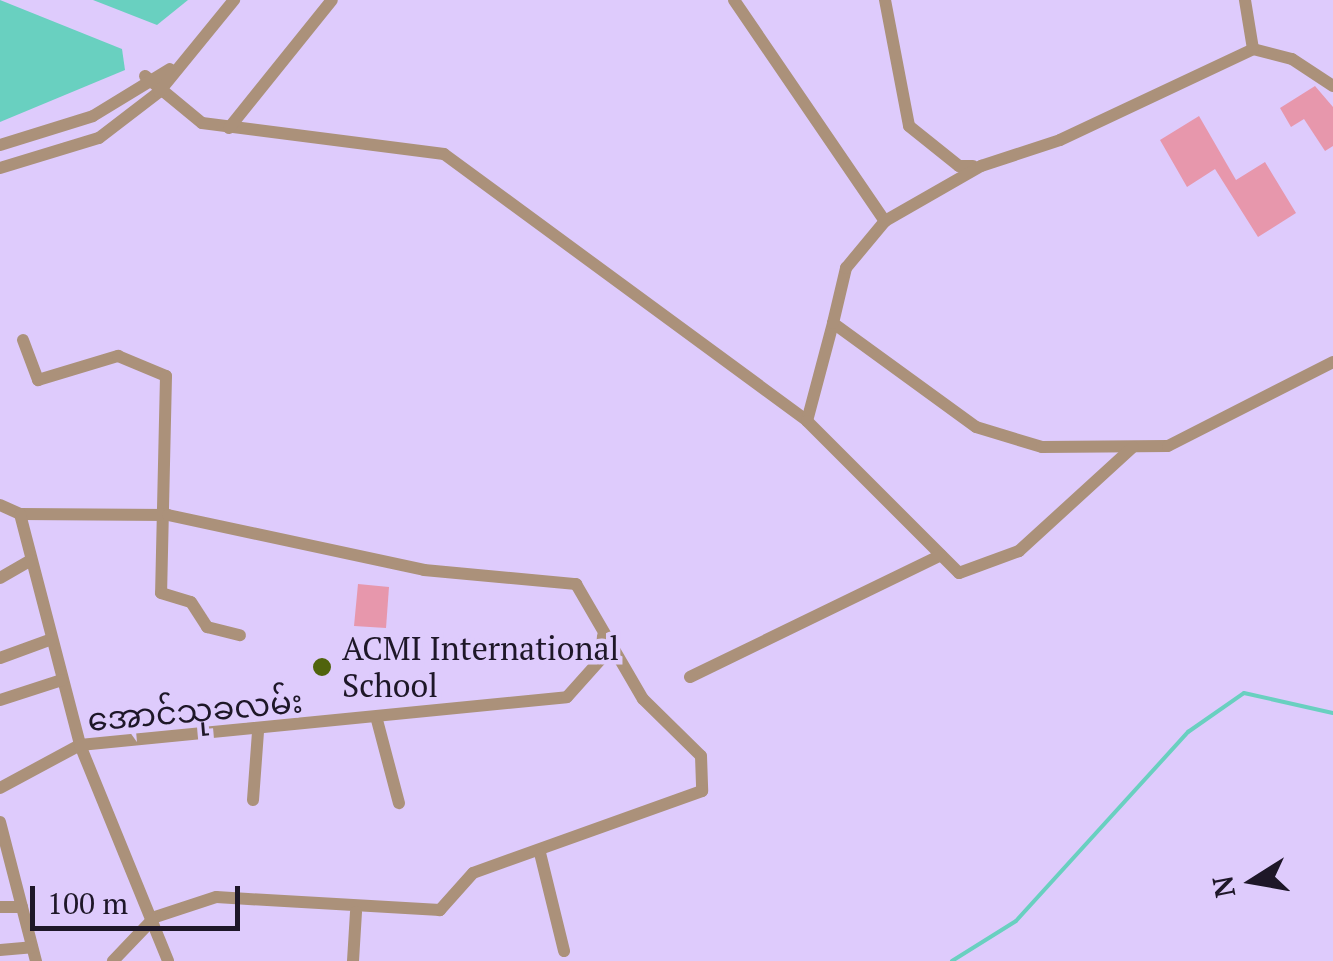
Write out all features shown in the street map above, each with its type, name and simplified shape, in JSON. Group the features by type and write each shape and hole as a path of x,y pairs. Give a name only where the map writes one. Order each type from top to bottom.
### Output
{"street":[{"path":"0,168 99,138 159,92 170,69 234,0"},
{"path":"229,128 332,0"},
{"path":"734,0 885,221"},
{"path":"884,0 908,126 959,166 981,166"},
{"path":"1245,0 1253,49"},
{"path":"807,421 846,268 885,221 981,166 1060,140 1253,49 1292,59 1333,86"},
{"path":"0,145 93,116 146,76 170,69"},
{"path":"146,76 159,92 202,122 444,154 807,421 959,572 1020,552 1133,447"},
{"path":"833,322 976,426 1042,447 1168,446 1333,362"},
{"path":"24,340 38,380 118,356 166,376 168,515 162,593 192,602 207,627 240,636"},
{"path":"0,504 20,514 168,515 424,570 553,577 587,591 604,634 642,699 701,756 707,786 540,853 473,873 440,910 356,912 216,898 155,917 113,961"},
{"path":"20,514 80,745 155,917 168,961"},
{"path":"690,677 942,554"},
{"path":"0,578 31,560"},
{"name":"အောင်သုခလမ်း","path":"0,788 80,745 258,732 567,697 601,659 604,634"},
{"path":"0,658 52,639"},
{"path":"0,700 62,680"},
{"path":"377,720 399,804"},
{"path":"253,800 258,732"},
{"path":"0,822 34,954 0,950"},
{"path":"540,853 564,951"},
{"path":"0,907 22,907"},
{"path":"353,961 356,912"}],"shaded area":[{"path":"0,0 122,49 125,70 0,122"},
{"path":"93,0 188,0 157,25"}],"building":[{"path":"1315,86 1333,107 1333,146 1325,151 1304,119 1291,127 1280,108"},
{"path":"1199,116 1236,180 1265,162 1296,213 1258,237 1215,169 1187,187 1160,140"},
{"path":"358,584 389,587 386,628 354,626"}],"waterway":[{"path":"952,961 1016,921 1188,732 1244,693 1333,713"}],"place":[{"name":"ACMI International School","path":"322,667"}]}
